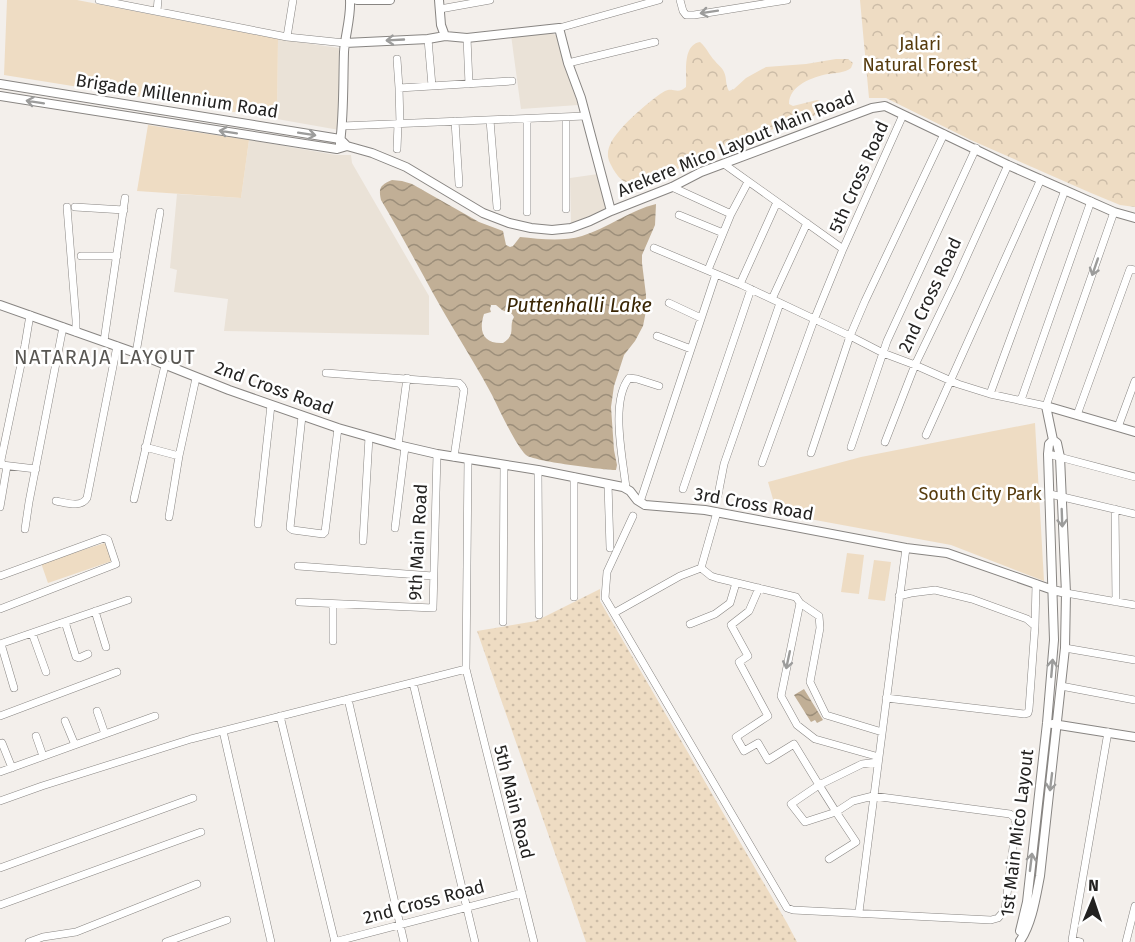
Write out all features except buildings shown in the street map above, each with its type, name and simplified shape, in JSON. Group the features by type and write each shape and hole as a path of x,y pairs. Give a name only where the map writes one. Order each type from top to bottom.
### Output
{"street":[{"path":"99,0 122,2 287,37 345,43 428,39 445,36 467,38 559,28 659,0"},
{"path":"157,11 158,0"},
{"path":"287,37 293,0"},
{"path":"0,96 342,145 345,43 351,12 350,0"},
{"path":"357,0 390,0"},
{"path":"445,36 441,25 439,5 490,0"},
{"path":"680,0 682,11 686,15 787,0"},
{"path":"559,28 568,63 581,98 611,212"},
{"path":"467,38 469,84"},
{"path":"428,39 432,86"},
{"path":"568,63 655,42"},
{"path":"397,59 399,88 397,149"},
{"path":"399,88 512,81"},
{"name":"Brigade Millennium Road","path":"0,84 342,145"},
{"name":"Arekere Mico Layout Main Road","path":"342,145 372,153 406,167 483,213 509,223 552,230 571,228 590,221 672,187 701,172 872,108 885,106 1008,165 1114,212 1135,218"},
{"name":"5th Cross Road","path":"724,164 843,249 903,115"},
{"path":"342,126 585,116"},
{"path":"566,117 566,209"},
{"path":"527,119 527,212"},
{"path":"489,120 497,207"},
{"path":"455,122 459,184"},
{"path":"811,453 850,336 879,269 944,134"},
{"path":"851,447 883,353 976,148"},
{"name":"2nd Cross Road","path":"885,442 915,365 1008,165"},
{"path":"926,435 1041,179"},
{"path":"708,270 731,214 748,182"},
{"path":"672,187 731,214"},
{"path":"990,394 1065,190"},
{"path":"104,341 125,198"},
{"path":"1021,400 1090,201"},
{"path":"740,284 777,202"},
{"path":"67,207 76,332"},
{"path":"75,207 124,210"},
{"path":"136,353 160,212"},
{"path":"1046,406 1114,212"},
{"path":"679,215 723,233"},
{"path":"772,299 807,224"},
{"path":"654,248 716,273 883,353 958,384 1135,432"},
{"path":"762,463 814,320 843,249"},
{"path":"81,256 117,256"},
{"path":"1077,416 1132,269"},
{"path":"363,541 369,438 437,454 538,470 626,488 640,502 716,273"},
{"path":"683,489 751,289"},
{"path":"669,303 701,318"},
{"path":"718,495 724,464 780,303"},
{"name":"2nd Cross Road","path":"0,305 104,341 270,405 369,438"},
{"path":"0,507 4,464 30,315"},
{"path":"25,529 63,327"},
{"path":"657,336 691,349"},
{"path":"56,501 80,504 87,498 117,346"},
{"path":"134,499 165,365"},
{"path":"326,373 459,383 464,390 453,457"},
{"path":"169,517 179,456 196,378"},
{"path":"395,528 407,378"},
{"path":"626,488 620,428 621,395 629,378 659,386"},
{"path":"1118,427 1135,383"},
{"path":"258,524 270,405"},
{"name":"1st Main Mico Layout","path":"1046,406 1053,440 1057,444 1060,457 1065,593 1065,648 1061,686 1051,723"},
{"path":"302,416 290,528 293,530 323,534 326,532 338,429"},
{"name":"1st Main Mico Layout","path":"1020,941 1033,907 1040,876 1052,769 1054,640 1048,454 1049,444 1053,440"},
{"path":"145,447 179,456"},
{"name":"9th Main Road","path":"299,602 433,608 437,454"},
{"path":"1048,454 1135,477"},
{"name":"5th Main Road","path":"468,459 466,669 534,942"},
{"path":"4,464 36,469"},
{"path":"503,622 504,465"},
{"path":"538,470 539,615"},
{"path":"574,477 574,597"},
{"path":"608,484 610,548"},
{"path":"1050,494 1135,514"},
{"name":"3rd Cross Road","path":"640,502 650,506 694,508 954,555 1053,590 1135,605"},
{"path":"1115,509 1116,602"},
{"path":"701,568 717,512"},
{"path":"633,516 607,572 605,598 787,908 991,920 998,918 1005,910 1016,824 1010,814 873,796 853,801 836,812 804,822 791,804 819,785 862,764 878,759"},
{"path":"0,576 104,538 107,538 116,564 0,609"},
{"path":"859,912 906,548"},
{"path":"298,566 433,576"},
{"path":"701,568 711,576 796,597 800,603 819,616 820,628 810,682 826,715 882,732"},
{"path":"614,613 681,576 701,568"},
{"path":"690,624 715,614 730,603 736,582"},
{"path":"886,698 1028,713 1036,584"},
{"path":"759,588 749,611 731,625 748,656 739,662 768,716 736,737 744,751 758,743 768,760 794,744 856,842 829,859"},
{"path":"899,596 935,590 972,599 1027,618 1035,626"},
{"path":"14,688 0,644 128,600"},
{"path":"800,603 781,696 797,724 815,739 878,759"},
{"path":"333,604 333,641"},
{"path":"95,611 106,646"},
{"path":"65,622 76,657 88,654"},
{"path":"32,633 46,672"},
{"path":"1065,648 1135,660"},
{"path":"0,801 191,739 466,669"},
{"path":"0,716 117,672"},
{"path":"414,682 475,942"},
{"path":"1061,686 1135,700"},
{"path":"348,699 404,942"},
{"path":"97,711 105,734"},
{"path":"0,772 155,716"},
{"path":"280,716 335,942"},
{"path":"65,721 75,745"},
{"path":"1051,723 1135,737"},
{"path":"223,731 271,942"},
{"path":"1080,942 1072,940 1108,732"},
{"path":"36,736 43,756"},
{"path":"2,743 12,768"},
{"path":"0,868 193,798"},
{"path":"0,904 201,832"},
{"path":"29,942 43,937 76,932 197,884"},
{"name":"2nd Cross Road","path":"335,942 522,893"},
{"path":"1126,942 1135,906"},
{"path":"166,942 227,920"}],"shaded area":[{"path":"551,32 557,36 578,105 521,109 511,35"},
{"path":"278,39 339,48 339,130 277,119"},
{"path":"249,140 336,155 351,155 352,163 429,296 429,335 224,331 228,299 174,292 177,270 170,268 177,194 241,198"},
{"path":"598,174 607,211 571,223 570,178"}],"green space":[{"path":"7,0 77,0 278,39 277,119 4,75"},
{"name":"Jalari Natural Forest","path":"860,0 1135,0 1135,207 1120,205 1091,193 973,141 886,98 869,98"},
{"path":"700,42 723,70 729,91 766,67 836,59 848,59 853,63 848,70 809,80 793,92 789,104 793,106 817,100 823,102 822,109 816,115 726,145 680,168 635,182 624,181 608,159 608,150 612,141 641,109 655,98 665,91 680,90 686,87 688,54 694,44"},
{"path":"148,125 249,140 241,198 137,191"},
{"name":"South City Park","path":"1035,423 1044,581 951,545 777,513 768,482 861,457"},
{"path":"105,543 112,561 48,583 41,563"},
{"path":"847,553 864,555 859,594 841,592"},
{"path":"874,560 891,562 885,601 868,599"},
{"path":"600,589 600,601 797,942 586,942 477,631 536,621"}],"water":[{"name":"Puttenhalli Lake","path":"392,180 412,184 479,222 503,231 506,245 510,247 520,237 559,239 582,236 637,210 656,204 655,225 642,255 646,295 643,326 624,355 614,386 611,407 616,470 541,460 526,455 517,444 483,378 381,200 380,189","holes":["491,305 496,305 514,317 510,337 503,343 487,339 482,331 484,314 491,312"]},
{"path":"804,689 823,720 817,723 815,720 811,722 794,695"}],"district":[{"name":"NATARAJA LAYOUT","path":"105,357"}]}
